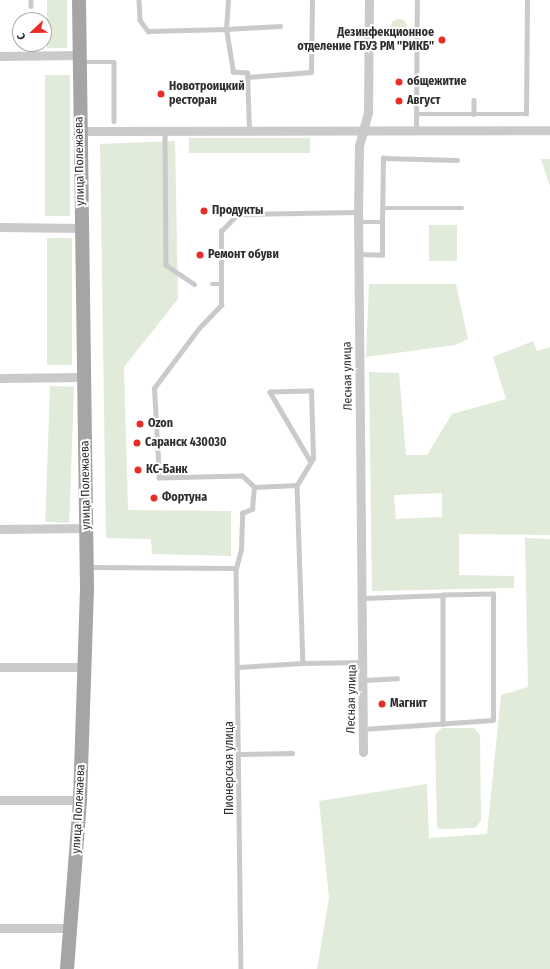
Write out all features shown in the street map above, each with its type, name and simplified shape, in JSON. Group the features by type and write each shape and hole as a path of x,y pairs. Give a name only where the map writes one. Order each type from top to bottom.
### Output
{"main road":[{"name":"улица Полежаева","path":"67,969 80,800 87,567 82,228 79,131 79,0"}],"street":[{"name":"Лесная улица","path":"364,752 363,729 365,662 358,212 359,146 365,129 368,112 369,0"},
{"path":"0,56 80,58"},
{"path":"79,131 365,129 550,130"},
{"path":"0,227 82,228"},
{"path":"0,378 83,377"},
{"path":"0,529 87,528"},
{"path":"0,667 85,667"},
{"path":"0,800 80,800"},
{"path":"0,928 71,928"}],"lane":[{"path":"31,0 31,6"},
{"path":"139,0 140,20 148,31 280,26"},
{"path":"228,0 226,29 233,72 247,75 311,72 312,0"},
{"path":"416,129 417,0"},
{"path":"416,114 526,114 527,0"},
{"path":"80,58 114,62 114,121"},
{"path":"247,75 248,130"},
{"path":"474,100 474,114"},
{"path":"165,130 166,265 194,284"},
{"path":"358,254 382,255 383,158 457,160"},
{"path":"382,208 462,208"},
{"path":"297,485 254,487 242,476 159,478 154,388 198,328 221,305 221,231 238,214 358,212"},
{"path":"358,222 382,222"},
{"path":"212,284 222,284"},
{"path":"303,663 297,485 311,462 311,391 270,392 311,462"},
{"name":"Пионерская улица","path":"241,969 239,667 236,568 241,550 242,513 252,509 254,487"},
{"path":"87,567 236,568"},
{"path":"363,729 493,720 493,594 364,598"},
{"path":"442,595 443,724"},
{"path":"239,667 303,663 365,662"},
{"path":"364,680 397,678"},
{"path":"240,754 292,753"}],"green space":[{"path":"47,0 67,0 67,48 52,48 52,12 47,12"},
{"path":"399,19 405,21 407,27 405,33 399,35 393,33 391,27 393,21"},
{"path":"45,75 70,75 70,216 45,216"},
{"path":"189,138 310,138 310,153 189,153"},
{"path":"175,141 178,299 124,367 128,510 231,511 231,556 152,554 151,539 106,538 100,144"},
{"path":"541,159 550,159 550,187"},
{"path":"429,225 457,225 457,261 429,261"},
{"path":"47,238 72,238 72,365 47,365"},
{"path":"369,284 456,284 468,339 455,345 366,357"},
{"path":"533,341 537,351 550,347 550,535 459,534 459,575 514,576 514,588 372,591 369,372 399,373 406,455 427,455 452,414 506,399 493,357","holes":["442,493 442,517 396,519 394,495"]},
{"path":"50,386 74,387 69,523 45,522"},
{"path":"525,538 550,539 550,969 317,969 329,898 319,801 427,784 429,838 487,834 501,695 528,687"},
{"path":"442,728 474,728 480,735 481,821 475,828 440,829 437,826 435,735"}],"place":[{"name":"Дезинфекционное отделение ГБУЗ РМ \"РИКБ\"","path":"442,40"},
{"name":"общежитие","path":"399,82"},
{"name":"Новотроицкий ресторан","path":"161,94"},
{"name":"Август","path":"399,101"},
{"name":"Продукты","path":"204,211"},
{"name":"Ремонт обуви","path":"200,255"},
{"name":"Ozon","path":"140,424"},
{"name":"Саранск 430030","path":"137,443"},
{"name":"КС-Банк","path":"138,470"},
{"name":"Фортуна","path":"154,498"},
{"name":"Магнит","path":"382,704"}]}
